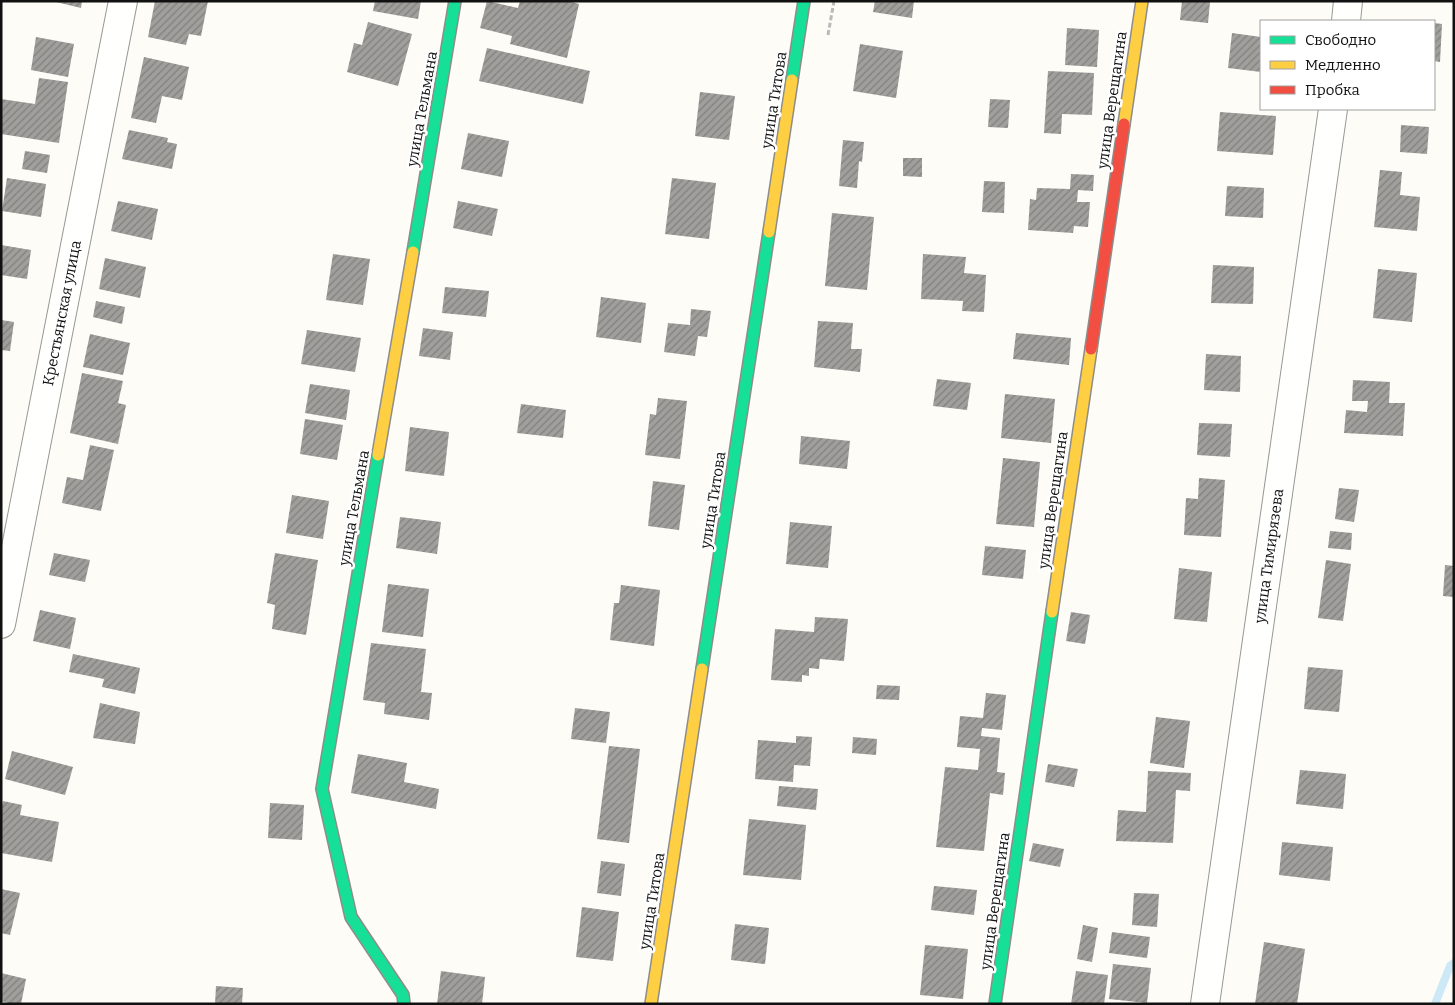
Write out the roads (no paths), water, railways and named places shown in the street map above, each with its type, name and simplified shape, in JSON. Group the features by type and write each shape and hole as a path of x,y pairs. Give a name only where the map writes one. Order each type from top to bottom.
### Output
{"street":[{"name":"Крестьянская улица","path":"1,624 123,1"},
{"name":"улица Тельмана","path":"404,1004 403,995 351,916 322,789 455,1"},
{"name":"улица Титова","path":"651,1004 804,1"},
{"name":"улица Верещагина","path":"995,1004 1142,1"},
{"path":"1346,20 1348,1"},
{"name":"улица Тимирязева","path":"1204,1004 1333,110"}],"waterway":[{"path":"1435,1004 1450,966 1454,963"}]}
